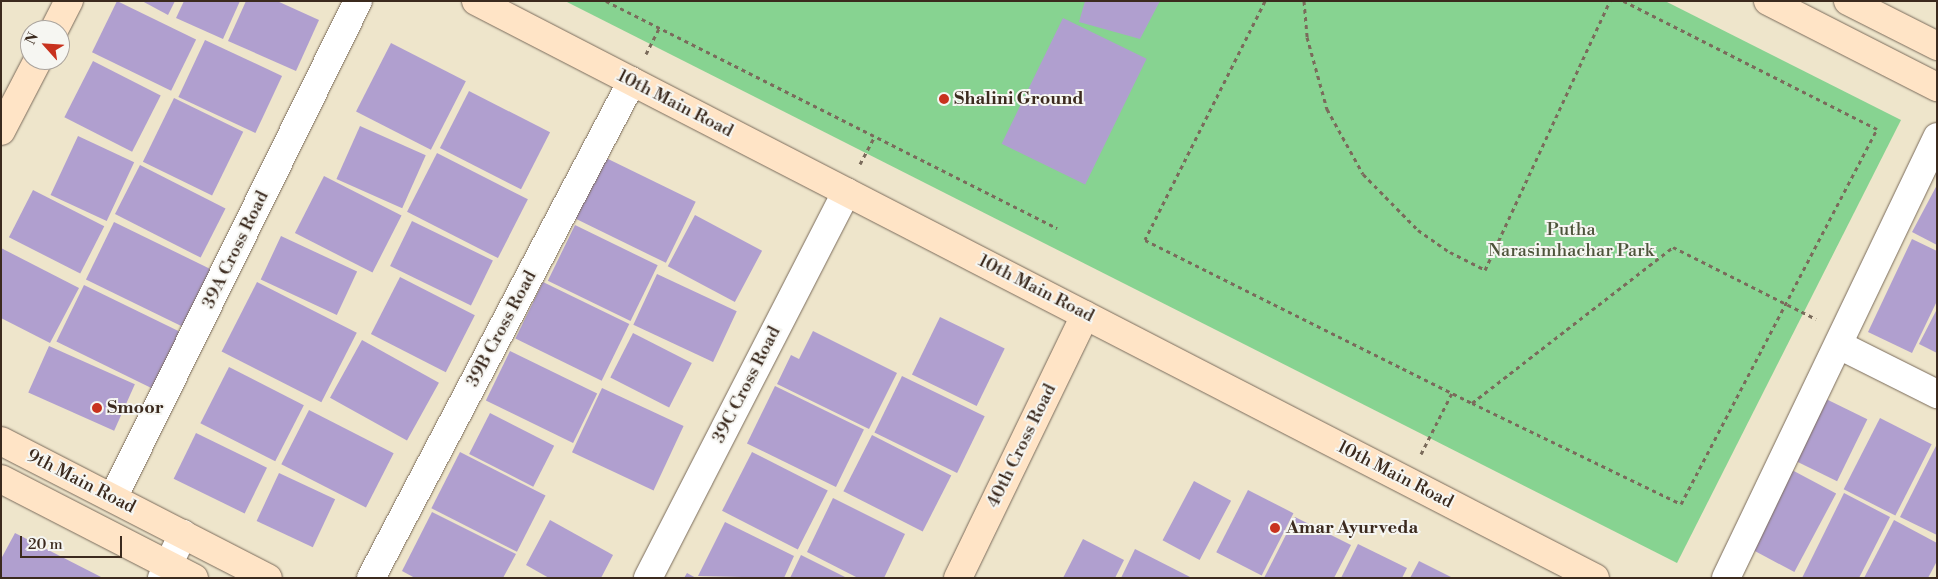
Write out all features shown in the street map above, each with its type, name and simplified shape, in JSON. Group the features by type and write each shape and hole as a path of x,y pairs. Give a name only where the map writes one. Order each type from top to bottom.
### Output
{"street":[{"path":"59,20 69,1"},
{"name":"39A Cross Road","path":"112,498 358,1"},
{"name":"10th Main Road","path":"476,1 1595,578"},
{"path":"1768,1 1937,87"},
{"path":"1848,1 1937,46"},
{"path":"2,127 33,70"},
{"name":"39B Cross Road","path":"372,578 632,81"},
{"path":"1726,578 1937,137"},
{"name":"39C Cross Road","path":"648,578 846,192"},
{"name":"40th Cross Road","path":"958,578 1085,315"},
{"path":"1841,339 1937,394"},
{"name":"9th Main Road","path":"1,441 268,578"},
{"name":"9th Main Road","path":"1,478 165,571 194,578"},
{"path":"165,571 183,534"}],"path":[{"path":"606,1 1057,228"},
{"path":"1265,1 1145,240 1680,504 1877,129 1624,1"},
{"path":"1304,1 1307,36 1327,109 1363,174 1418,230 1450,252 1485,270 1610,1"},
{"path":"1472,403 1674,247 1784,303 1841,339"},
{"path":"1407,481 1452,392"}],"green space":[{"name":"Putha Narasimhachar Park","path":"565,1 1665,1 1901,120 1677,563"}],"building":[{"path":"117,1 196,40 171,91 92,52"},
{"path":"142,1 175,1 168,15"},
{"path":"184,1 240,1 223,39 176,18"},
{"path":"246,1 277,1 319,20 296,71 228,41"},
{"path":"1085,1 1160,1 1140,39 1079,22"},
{"path":"1063,18 1147,59 1085,185 1002,144"},
{"path":"205,40 282,76 255,133 178,97"},
{"path":"391,43 466,81 431,150 356,112"},
{"path":"93,61 161,96 132,152 64,117"},
{"path":"469,91 550,132 521,189 440,148"},
{"path":"174,98 243,132 212,196 143,162"},
{"path":"360,126 426,155 402,208 336,179"},
{"path":"78,136 134,162 107,221 51,195"},
{"path":"437,153 528,199 498,258 407,212"},
{"path":"604,157 696,202 666,263 574,218"},
{"path":"140,165 226,209 201,258 115,214"},
{"path":"324,176 402,215 372,273 295,233"},
{"path":"1937,185 1937,245 1912,232"},
{"path":"33,190 104,226 80,274 9,237"},
{"path":"695,215 762,251 735,302 668,266"},
{"path":"412,221 493,260 471,305 390,266"},
{"path":"114,222 213,270 185,328 86,280"},
{"path":"575,225 658,265 631,321 548,281"},
{"path":"281,236 357,271 337,315 261,280"},
{"path":"1912,239 1937,251 1937,301 1912,353 1868,332"},
{"path":"1,248 79,288 50,343 1,318"},
{"path":"657,274 737,311 713,362 633,325"},
{"path":"400,277 475,315 446,372 371,334"},
{"path":"257,282 357,333 321,402 222,351"},
{"path":"543,282 629,324 602,381 515,339"},
{"path":"84,285 182,333 154,389 56,342"},
{"path":"1937,309 1937,353 1919,344"},
{"path":"940,317 1005,349 977,406 912,375"},
{"path":"813,331 897,373 869,429 777,384 791,355 799,359"},
{"path":"633,333 692,363 669,408 610,378"},
{"path":"362,340 439,383 407,440 330,398"},
{"path":"49,346 135,384 114,431 28,393"},
{"path":"510,351 597,394 573,443 486,400"},
{"path":"229,367 304,405 275,461 200,423"},
{"path":"902,376 985,416 957,473 874,433"},
{"path":"775,386 864,429 836,487 747,444"},
{"path":"602,388 684,426 654,490 572,452"},
{"path":"1826,399 1867,419 1837,481 1796,461"},
{"path":"309,410 394,453 366,507 281,464"},
{"path":"490,413 554,446 533,487 469,454"},
{"path":"1880,418 1932,444 1895,516 1844,489"},
{"path":"196,433 267,468 245,513 174,479"},
{"path":"872,435 951,475 923,532 843,491"},
{"path":"1937,444 1937,535 1900,517"},
{"path":"460,452 546,496 517,552 431,508"},
{"path":"752,452 828,491 798,549 722,511"},
{"path":"1792,470 1836,493 1794,572 1750,549"},
{"path":"279,473 335,499 313,547 257,521"},
{"path":"1194,481 1231,501 1200,560 1163,540"},
{"path":"1248,490 1293,513 1262,576 1216,552"},
{"path":"1844,493 1890,517 1859,578 1802,578"},
{"path":"833,498 905,534 884,578 858,578 807,552"},
{"path":"432,512 516,554 503,578 415,578 402,571"},
{"path":"1295,517 1351,545 1334,578 1264,578"},
{"path":"550,520 613,555 601,578 549,578 526,565"},
{"path":"1894,520 1937,543 1937,561 1928,578 1864,578"},
{"path":"725,522 794,556 784,578 698,576"},
{"path":"15,533 103,578 1,578 1,559"},
{"path":"1083,539 1124,560 1115,578 1063,578"},
{"path":"1358,544 1407,568 1402,578 1341,578"},
{"path":"1135,549 1192,578 1121,578"},
{"path":"801,555 847,578 790,578"},
{"path":"1419,561 1453,578 1410,578"},
{"path":"687,573 696,578 684,578"}],"place":[{"name":"Shalini Ground","path":"944,99"},
{"name":"Smoor","path":"97,408"},
{"name":"Amar Ayurveda","path":"1275,528"}]}
